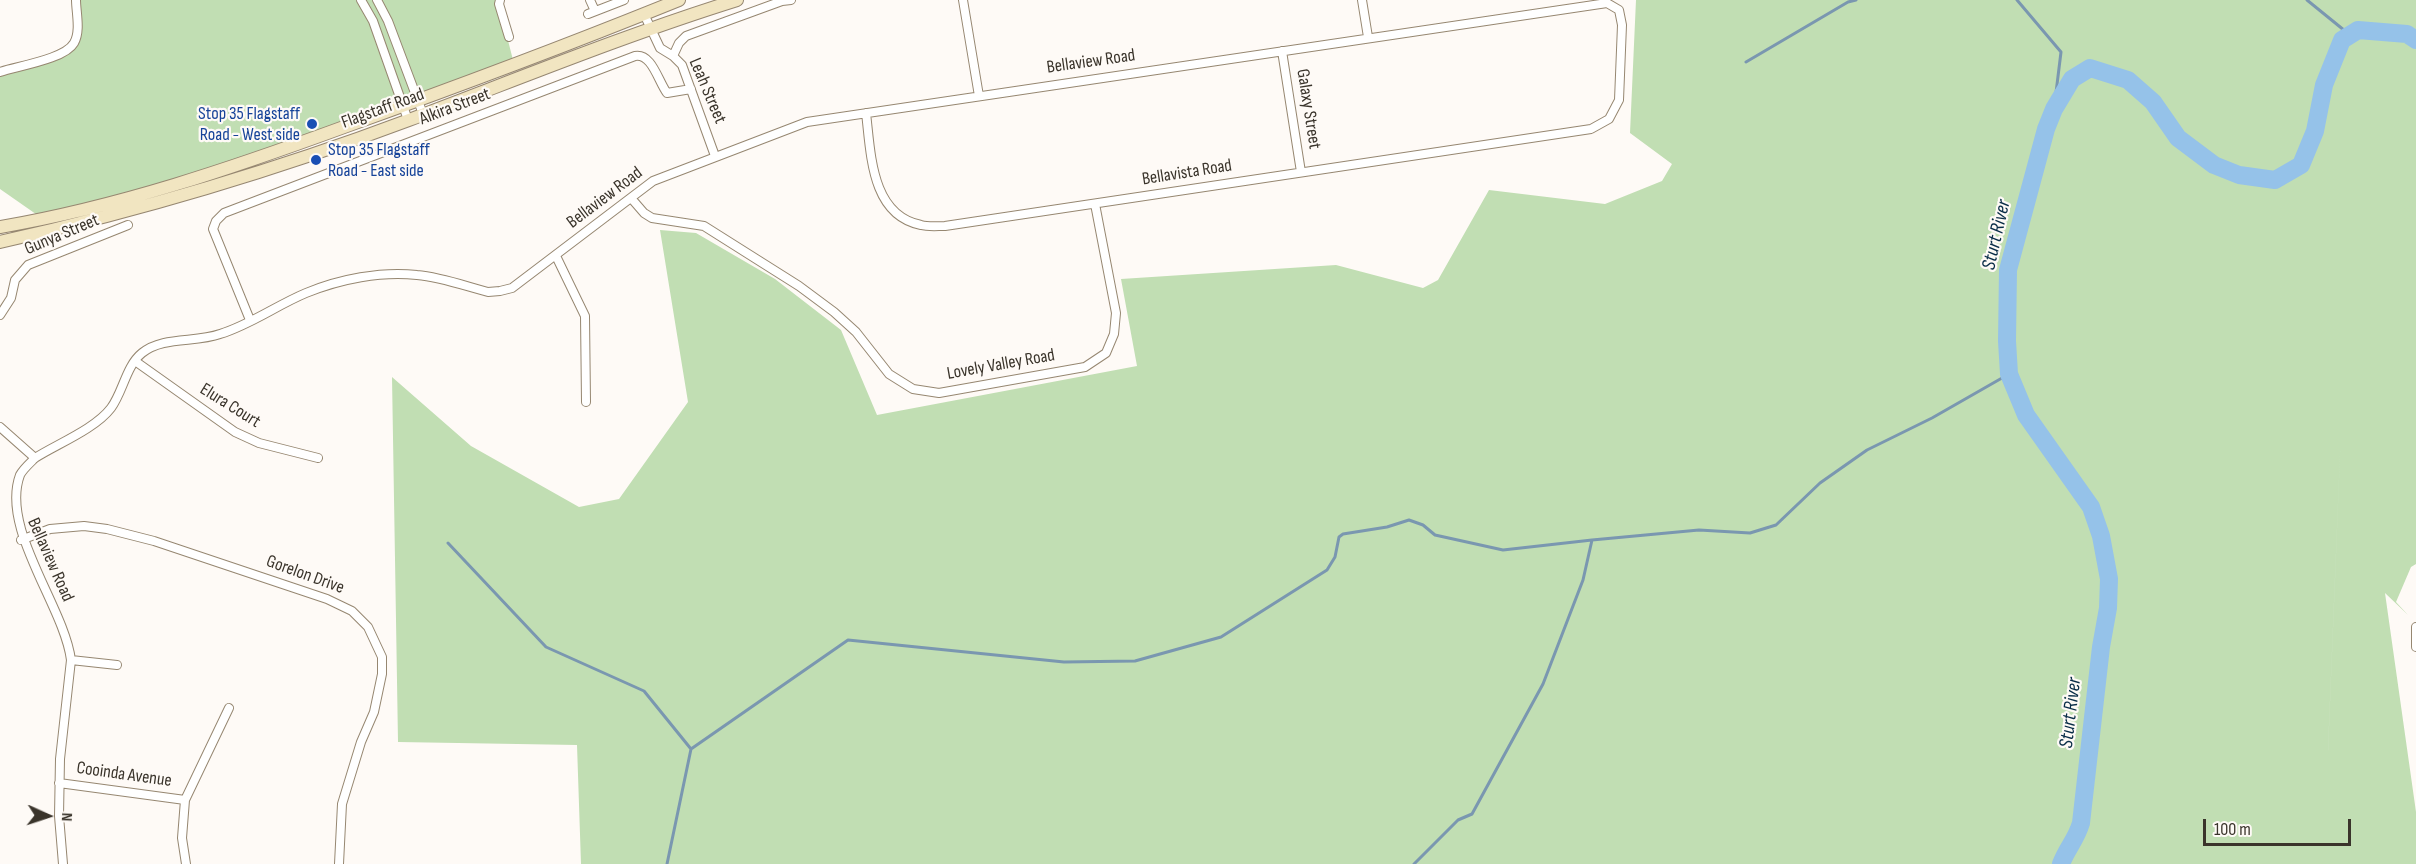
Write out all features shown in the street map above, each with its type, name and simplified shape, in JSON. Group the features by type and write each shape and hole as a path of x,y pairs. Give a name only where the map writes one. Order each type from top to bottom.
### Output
{"main road":[{"name":"Flagstaff Road","path":"0,227 86,209 269,154 403,106 679,0"},
{"name":"Flagstaff Road","path":"0,242 176,196 265,169 408,120 649,28 737,0"}],"street":[{"path":"0,72 64,53 75,42 76,0"},
{"path":"361,0 367,9 408,120"},
{"path":"500,0 499,4 509,37"},
{"path":"590,0 591,12 624,0"},
{"path":"673,56 679,43 686,36 782,1 791,0"},
{"path":"963,0 978,96"},
{"path":"1362,0 1368,37"},
{"path":"367,9 379,1 423,114"},
{"name":"Bellaview Road","path":"63,864 59,783 71,660 69,646 60,621 35,577 12,516 11,505 19,476 35,458 104,417 113,406 142,352 166,342 207,339 226,333 307,292 361,277 386,274 418,275 488,292 512,288 653,181 807,122 1607,3 1620,10 1622,25 1619,100 1609,119 1591,129"},
{"name":"Leah Street","path":"644,14 660,48 682,65 715,156"},
{"name":"Galaxy Street","path":"1282,51 1301,172"},
{"name":"Alkira Street","path":"250,320 213,230 216,221 224,213 635,56 641,55 647,59 667,93 691,89"},
{"name":"Bellavista Road","path":"866,113 873,172 882,197 898,216 922,225 945,226 1591,129"},
{"name":"Lovely Valley Road","path":"631,198 644,213 652,218 704,226 799,286 856,332 889,374 913,389 939,393 1085,368 1106,353 1114,334 1116,313 1095,204"},
{"name":"Gunya Street","path":"0,315 11,298 15,280 28,265 128,225"},
{"path":"556,256 585,316 586,402"},
{"name":"Elura Court","path":"135,362 235,432 259,443 318,458"},
{"path":"0,427 35,458"},
{"name":"Gorelon Drive","path":"21,540 50,529 84,526 107,529 154,541 327,599 352,611 368,627 382,657 382,674 374,712 361,742 342,804 339,864"},
{"path":"2416,628 2416,647"},
{"path":"71,660 117,664"},
{"path":"186,864 182,838 185,800 229,708"},
{"name":"Cooinda Avenue","path":"59,783 185,800"}],"green space":[{"path":"75,0 500,0 499,5 514,64 269,154 43,219 0,189 0,72 64,53 75,42"},
{"path":"1636,0 2416,0 2416,564 2411,567 2396,602 2408,615 2385,593 2416,812 2416,864 581,864 577,745 398,742 392,377 471,446 579,507 619,499 688,402 660,230 696,233 775,279 841,330 877,415 1137,366 1121,279 1336,265 1423,288 1438,280 1489,190 1605,204 1662,181 1672,164 1630,133"}],"waterway":[{"path":"1746,62 1848,2 1856,0"},
{"path":"2017,0 2061,52 2054,109"},
{"path":"2307,0 2350,35"},
{"name":"Sturt River","path":"2061,864 2081,823 2101,647 2108,608 2109,579 2101,536 2091,507 2026,415 2009,374 2008,270 2046,129 2054,109 2072,79 2090,68 2128,80 2153,102 2178,138 2214,165 2239,175 2275,180 2301,165 2315,131 2324,85 2342,40 2358,30 2407,34 2416,40"},
{"path":"1414,864 1458,820 1472,814 1543,684 1583,580 1592,540 1699,530 1750,533 1776,525 1820,483 1867,450 1932,418 2009,374"},
{"path":"667,864 691,749 848,640 1064,662 1135,661 1221,637 1327,570 1335,557 1339,537 1343,534 1387,527 1409,520 1423,525 1435,535 1503,550 1592,540"},
{"path":"448,543 546,647 644,691 691,749"}],"place":[{"name":"Stop 35 Flagstaff Road - West side","path":"312,124"},
{"name":"Stop 35 Flagstaff Road - East side","path":"316,160"}]}
